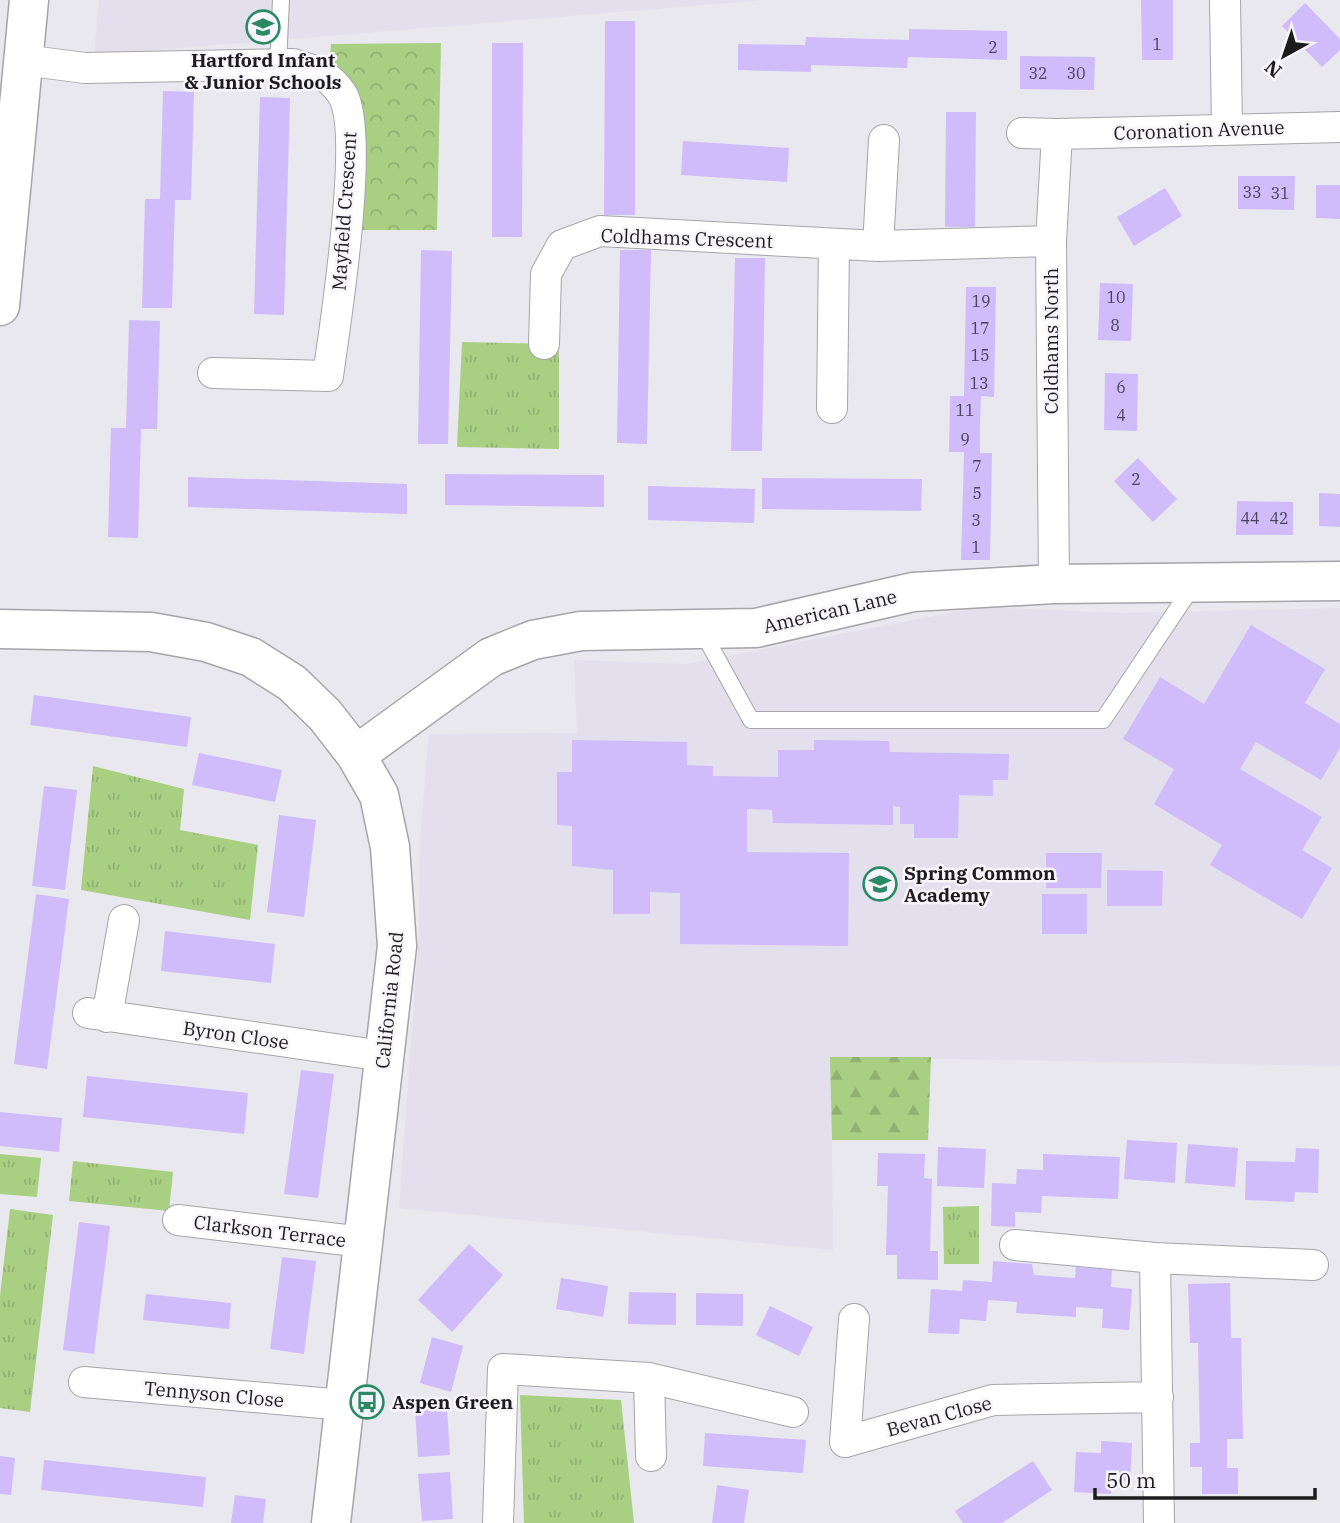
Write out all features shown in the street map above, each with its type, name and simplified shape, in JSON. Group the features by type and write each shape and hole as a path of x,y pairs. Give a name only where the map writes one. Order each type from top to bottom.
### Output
{"street":[{"path":"0,306 29,0"},
{"path":"1225,0 1227,128"},
{"name":"Mayfield Crescent","path":"23,60 85,68 278,64 324,74 343,95 351,125 346,242 328,376 213,373"},
{"name":"Coronation Avenue","path":"1057,134 1340,127"},
{"path":"1022,133 1057,134"},
{"name":"Coldhams North","path":"1054,584 1051,241 1057,134"},
{"path":"878,246 884,140"},
{"name":"Coldhams Crescent","path":"544,344 546,274 562,245 600,231 878,246 1051,241"},
{"path":"832,408 834,245"},
{"name":"American Lane","path":"356,755 491,657 533,640 581,631 757,628 913,592 1054,584 1340,581"},
{"name":"California Road","path":"0,629 151,632 206,642 251,657 292,684 325,715 356,755 379,795 390,847 397,946 331,1523"},
{"name":"Byron Close","path":"124,920 98,1015 383,1056"},
{"name":"Clarkson Terrace","path":"178,1220 363,1242"},
{"path":"1015,1245 1155,1258 1313,1265"},
{"path":"1155,1258 1160,1523"},
{"name":"Bevan Close","path":"854,1319 845,1442 993,1400 1158,1397"},
{"path":"498,1523 503,1369 649,1378 793,1412"},
{"path":"649,1378 651,1456"},
{"name":"Tennyson Close","path":"84,1382 344,1405"}],"lane":[{"path":"278,64 281,0"},
{"path":"700,629 751,720 1103,720 1195,582"}],"shaded area":[{"name":"Hartford Infant & Junior Schools","path":"99,0 765,0 94,55"},
{"name":"Spring Common Academy","path":"981,607 1123,613 1340,608 1340,1066 831,1057 833,1250 399,1208 419,932 420,837 429,734 577,733 574,660 686,664"}],"green space":[{"path":"441,43 437,230 353,230 352,86 330,58 331,44"},
{"path":"462,342 559,344 559,449 457,447"},
{"path":"93,766 184,789 180,830 258,845 250,920 81,890"},
{"path":"830,1057 931,1057 928,1140 832,1140"},
{"path":"0,1154 41,1158 37,1197 0,1194"},
{"path":"73,1161 173,1172 169,1211 69,1201"},
{"path":"979,1206 979,1264 944,1264 943,1207"},
{"path":"10,1209 53,1215 30,1412 0,1408 0,1296"},
{"path":"520,1395 621,1400 634,1523 524,1523"}],"building":[{"path":"1141,0 1173,0 1173,60 1142,60"},
{"path":"1305,3 1340,39 1340,50 1322,67 1282,26"},
{"path":"605,21 635,21 635,215 604,215"},
{"path":"909,29 1007,31 1007,60 908,57 907,68 811,65 811,72 738,70 738,44 805,45 806,37 909,40"},
{"path":"492,43 523,43 522,237 492,237"},
{"path":"1020,56 1095,57 1094,90 1020,89"},
{"path":"163,91 194,92 191,200 175,200 172,308 142,308 145,199 160,199"},
{"path":"260,97 290,98 284,315 254,314"},
{"path":"946,112 976,112 975,227 945,227"},
{"path":"683,141 789,148 787,182 681,175"},
{"path":"1238,176 1295,176 1294,210 1238,209"},
{"path":"1316,185 1340,185 1340,219 1316,218"},
{"path":"1165,188 1182,216 1134,246 1117,217"},
{"path":"421,250 452,251 448,444 418,444"},
{"path":"620,250 651,250 647,444 617,443"},
{"path":"735,258 765,258 762,451 731,451"},
{"path":"1100,283 1133,284 1131,341 1098,340"},
{"path":"966,287 996,287 994,397 981,396 980,425 980,453 992,453 990,560 961,560 964,452 949,452 950,396 964,396"},
{"path":"129,320 160,321 157,429 141,429 138,538 108,537 111,428 126,428"},
{"path":"1105,373 1138,374 1137,431 1104,430"},
{"path":"1138,458 1177,499 1153,522 1114,481"},
{"path":"445,474 604,475 604,507 445,505"},
{"path":"188,477 407,484 407,514 188,507"},
{"path":"762,478 922,479 921,511 762,509"},
{"path":"648,486 755,489 754,523 648,520"},
{"path":"1319,493 1340,494 1340,527 1319,526"},
{"path":"1237,501 1293,502 1293,535 1236,535"},
{"path":"1251,625 1325,669 1305,703 1340,724 1340,748 1321,780 1256,742 1240,769 1322,817 1302,850 1332,868 1302,919 1210,865 1222,845 1154,804 1174,769 1123,739 1160,677 1204,704"},
{"path":"34,695 191,717 187,747 30,725"},
{"path":"572,740 687,742 687,765 713,766 713,776 778,777 778,750 814,750 814,740 889,741 890,752 1009,754 1008,780 993,780 993,796 959,795 958,838 914,838 914,824 900,824 900,807 893,806 893,825 773,823 772,810 747,809 747,852 849,853 848,946 680,944 680,893 650,892 650,914 613,914 613,870 572,866 572,826 557,825 557,772 572,772"},
{"path":"199,753 282,770 275,802 192,785"},
{"path":"44,786 77,790 65,890 32,886"},
{"path":"279,815 316,820 304,917 267,912"},
{"path":"1046,853 1102,853 1101,888 1046,888"},
{"path":"1107,870 1163,871 1162,906 1107,906"},
{"path":"36,894 69,899 47,1069 14,1064"},
{"path":"1042,894 1087,894 1087,934 1042,934"},
{"path":"165,931 275,944 271,983 161,971"},
{"path":"301,1070 334,1074 318,1198 284,1194"},
{"path":"87,1076 248,1093 244,1134 83,1117"},
{"path":"0,1112 62,1118 59,1152 0,1146"},
{"path":"1127,1140 1177,1143 1175,1183 1124,1179"},
{"path":"1188,1144 1238,1148 1235,1187 1185,1183"},
{"path":"938,1147 986,1149 984,1188 937,1186"},
{"path":"1296,1148 1319,1149 1318,1193 1295,1192 1294,1202 1245,1200 1246,1161 1295,1162"},
{"path":"878,1153 925,1154 924,1178 932,1179 930,1251 938,1251 938,1280 897,1279 897,1255 886,1255 888,1186 877,1186"},
{"path":"1043,1154 1120,1157 1118,1199 1042,1196 1041,1213 1015,1212 1015,1227 991,1226 992,1183 1016,1184 1017,1169 1043,1170"},
{"path":"79,1222 110,1226 94,1354 63,1350"},
{"path":"469,1244 503,1275 452,1332 418,1300"},
{"path":"282,1257 316,1261 304,1354 270,1349"},
{"path":"993,1261 1032,1264 1034,1275 1075,1278 1076,1267 1112,1270 1111,1287 1132,1289 1129,1330 1102,1328 1103,1309 1076,1307 1076,1317 1016,1313 1017,1302 988,1300 986,1321 960,1319 959,1334 928,1333 931,1289 962,1291 963,1280 992,1282"},
{"path":"561,1278 608,1286 603,1317 556,1309"},
{"path":"1230,1283 1231,1338 1241,1338 1243,1439 1227,1439 1227,1468 1238,1468 1238,1494 1202,1494 1202,1467 1190,1467 1190,1443 1200,1443 1198,1343 1190,1343 1188,1284"},
{"path":"629,1292 676,1293 676,1325 628,1324"},
{"path":"696,1293 743,1294 743,1326 696,1325"},
{"path":"146,1294 231,1303 229,1329 143,1320"},
{"path":"770,1306 813,1327 799,1356 756,1335"},
{"path":"432,1337 463,1346 451,1392 420,1383"},
{"path":"447,1408 450,1455 418,1457 415,1410"},
{"path":"705,1433 806,1440 803,1473 703,1466"},
{"path":"1101,1441 1132,1443 1130,1482 1112,1481 1111,1494 1074,1492 1076,1452 1101,1453"},
{"path":"0,1456 15,1458 11,1495 0,1494"},
{"path":"44,1460 206,1477 203,1507 41,1490"},
{"path":"1033,1461 1052,1490 1002,1523 963,1523 955,1511"},
{"path":"450,1472 453,1519 422,1521 418,1474"},
{"path":"717,1485 749,1490 744,1523 712,1523"},
{"path":"235,1495 266,1499 263,1523 231,1523"}],"place":[{"name":"Hartford Infant & Junior Schools","path":"263,27"},
{"name":"Spring Common Academy","path":"880,884"},
{"name":"Aspen Green","path":"367,1402"}]}
